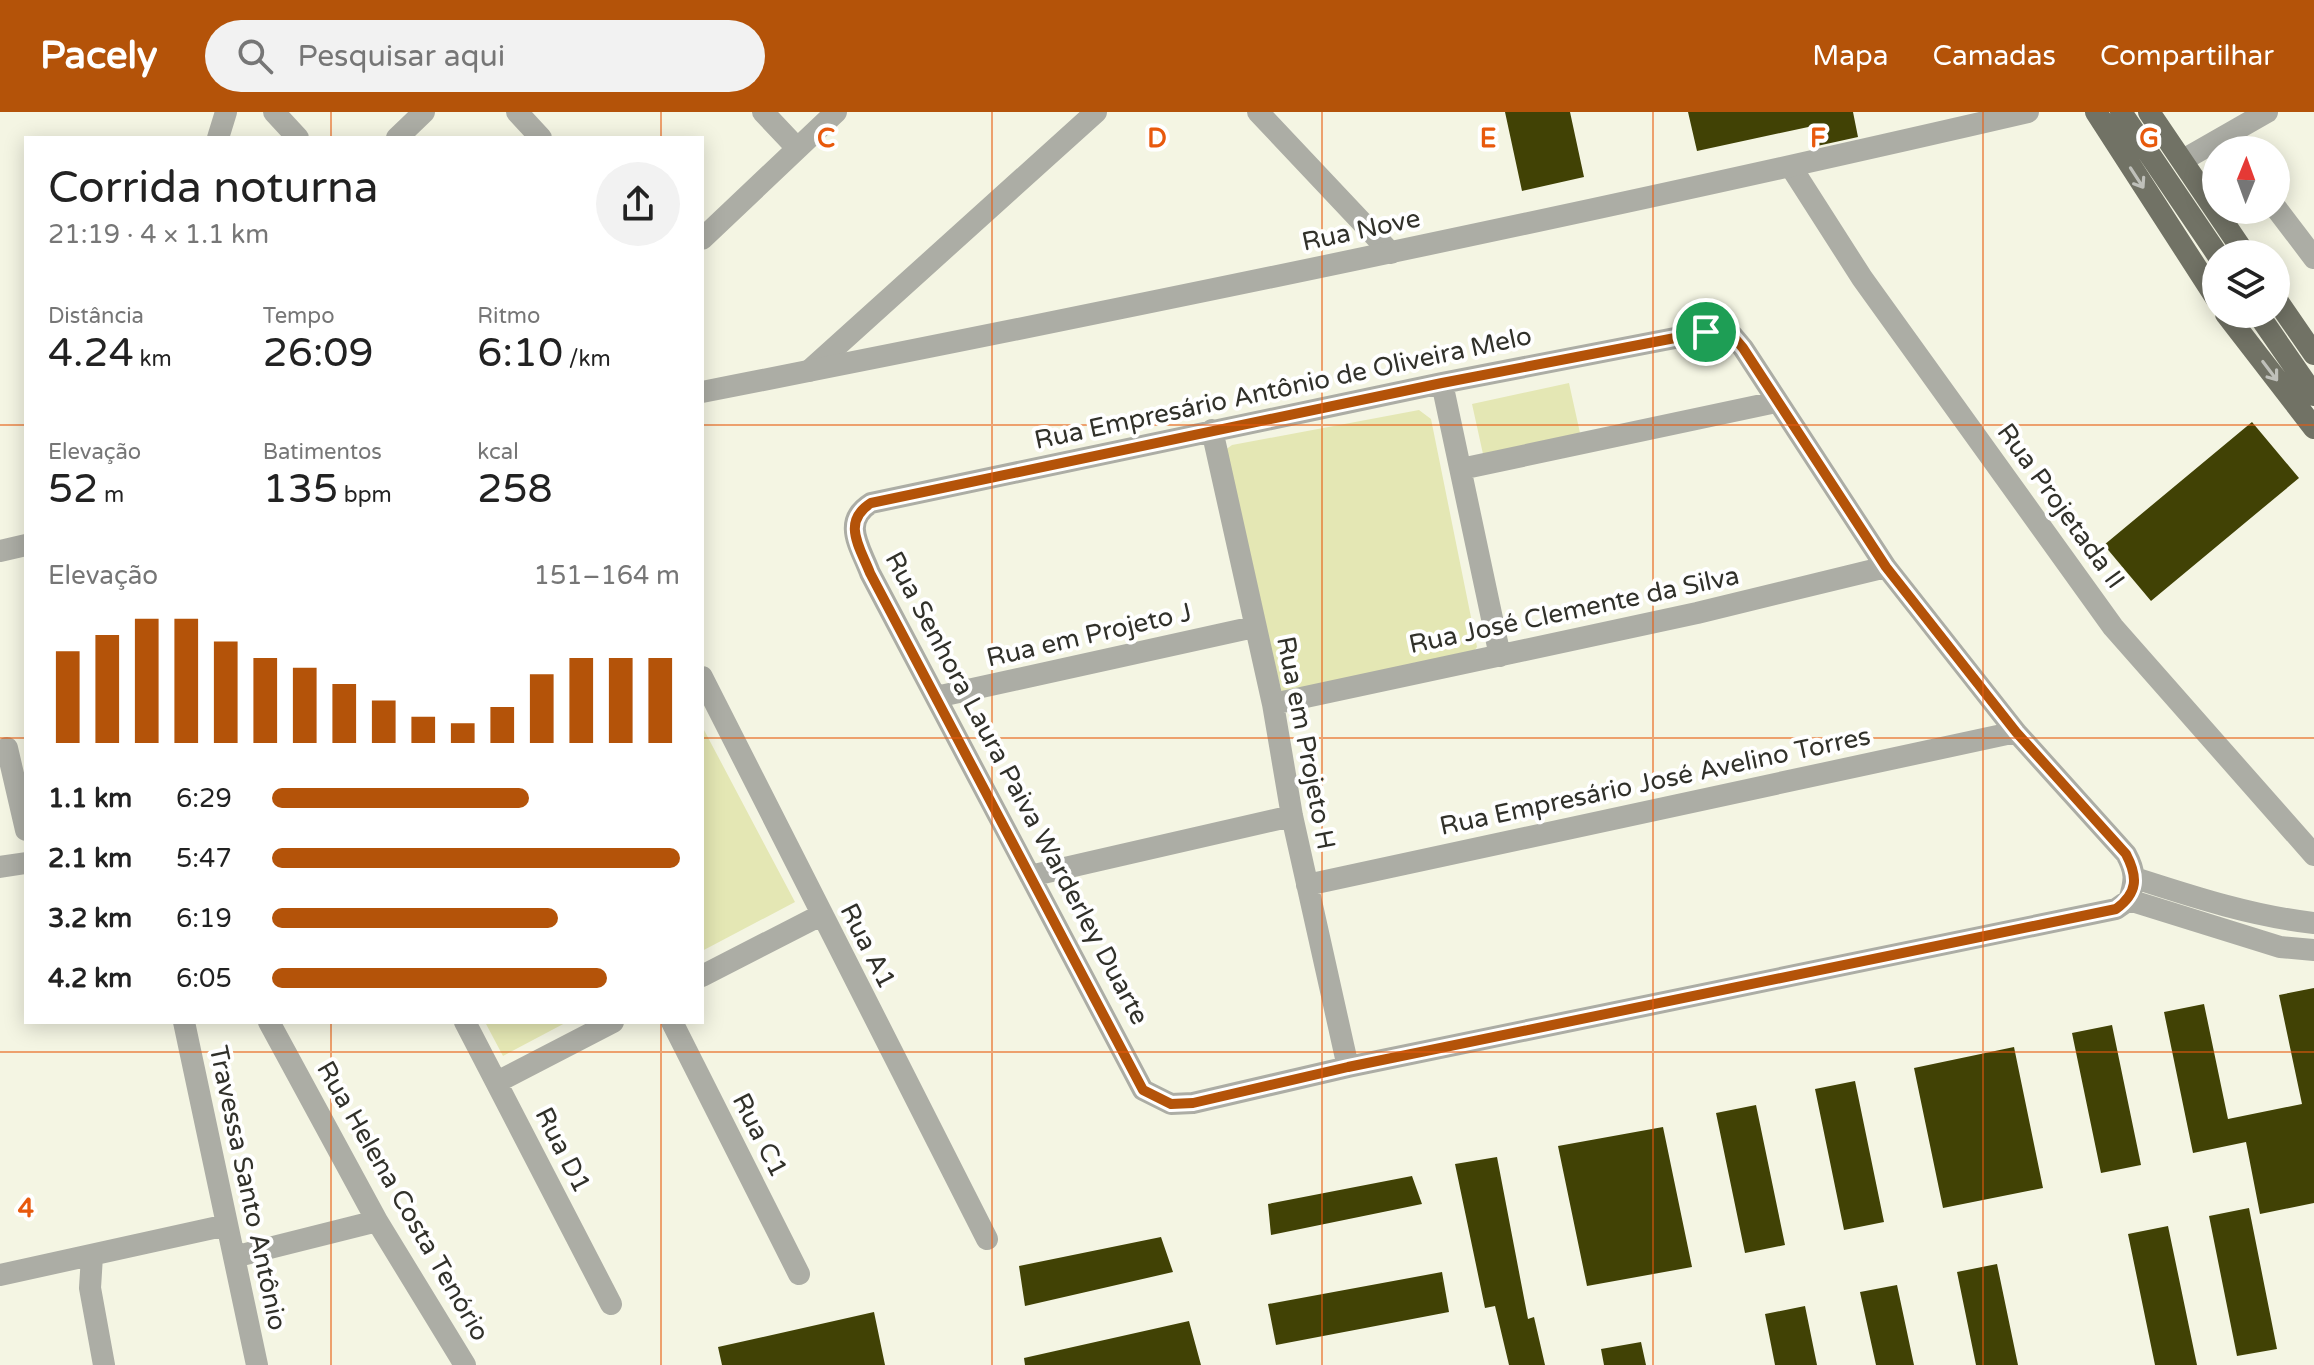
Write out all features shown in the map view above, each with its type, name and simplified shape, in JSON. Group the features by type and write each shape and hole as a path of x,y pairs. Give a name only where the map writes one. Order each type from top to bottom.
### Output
{"main road":[{"path":"2096,112 2202,276"},
{"path":"2121,112 2208,240"},
{"path":"2149,112 2236,240"},
{"path":"2290,319 2314,354"},
{"path":"2237,328 2314,428"},
{"path":"2268,328 2314,395"}],"street":[{"path":"219,136 226,112"},
{"path":"274,112 296,136"},
{"path":"399,136 424,112"},
{"path":"517,112 539,136"},
{"path":"763,112 797,148"},
{"path":"704,237 836,112"},
{"path":"809,371 1096,112"},
{"path":"1258,112 1391,253"},
{"name":"Rua Nove","path":"704,392 1391,253 1791,167 2028,112"},
{"path":"2236,136 2267,112"},
{"path":"2183,160 2202,153"},
{"name":"Rua Projetada II","path":"1791,167 1862,278 2113,627 2314,855"},
{"path":"2288,224 2314,258"},
{"name":"Rua Empresário Antônio de Oliveira Melo","path":"861,510 871,503 1212,430 1706,332 1732,335 1776,402"},
{"path":"1442,383 1500,656"},
{"path":"1348,1067 2116,909 2132,889 2134,869 2126,854 2016,732 1886,567 1776,402 1461,469"},
{"name":"Rua em Projeto H","path":"1212,430 1273,704 1292,816 1348,1067"},
{"name":"Rua Senhora Laura Paiva Warderley Duarte","path":"861,510 855,520 854,532 870,573 1143,1090 1171,1104 1193,1103 1348,1067"},
{"path":"0,551 24,545"},
{"name":"Rua José Clemente da Silva","path":"1273,704 1697,613 1886,567"},
{"name":"Rua em Projeto J","path":"936,697 1254,627"},
{"name":"Rua A1","path":"704,685 711,713 821,915 987,1239"},
{"name":"Rua Empresário José Avelino Torres","path":"1307,885 2016,732"},
{"path":"7,748 24,821"},
{"path":"1030,876 1292,816"},
{"path":"0,867 24,863"},
{"path":"2132,889 2213,903 2284,920 2314,923"},
{"path":"2132,889 2280,947 2314,950"},
{"path":"704,975 821,915"},
{"name":"Travessa Santo Antônio","path":"184,1024 257,1365"},
{"name":"Rua Helena Costa Tenório","path":"270,1024 377,1221 465,1365"},
{"name":"Rua D1","path":"466,1024 611,1304"},
{"path":"497,1082 609,1024"},
{"name":"Rua C1","path":"673,1024 799,1274"},
{"path":"234,1257 377,1221"},
{"path":"0,1275 227,1225"},
{"path":"92,1256 90,1288 104,1365"}],"green space":[{"path":"1569,383 1580,433 1483,454 1472,404"},
{"path":"1419,410 1431,419 1477,647 1466,662 1284,701 1221,453 1232,445"},
{"path":"704,730 795,902 704,950"},
{"path":"486,1024 563,1024 503,1056"}],"building":[{"path":"1505,112 1570,112 1584,177 1522,191"},
{"path":"1688,112 1853,112 1858,137 1817,146 1813,126 1697,151"},
{"path":"2252,422 2299,478 2151,601 2104,545"},
{"path":"2314,988 2314,1203 2260,1214 2246,1142 2193,1153 2164,1012 2204,1004 2228,1119 2302,1104 2279,995"},
{"path":"2112,1025 2141,1165 2101,1173 2072,1033"},
{"path":"2014,1047 2043,1188 1943,1208 1914,1068"},
{"path":"1855,1081 1884,1222 1844,1230 1815,1089"},
{"path":"1756,1105 1785,1245 1745,1253 1716,1113"},
{"path":"1663,1127 1692,1267 1587,1286 1558,1146"},
{"path":"1497,1157 1528,1319 1534,1317 1545,1365 1509,1365 1495,1306 1485,1308 1455,1164"},
{"path":"1412,1176 1422,1204 1271,1235 1268,1204"},
{"path":"2249,1208 2277,1349 2237,1356 2209,1216"},
{"path":"2168,1226 2197,1365 2155,1365 2128,1234"},
{"path":"1161,1237 1173,1272 1025,1306 1019,1266"},
{"path":"1997,1264 2018,1365 1976,1365 1957,1272"},
{"path":"1442,1272 1449,1312 1276,1345 1268,1304"},
{"path":"1897,1285 1914,1365 1876,1365 1860,1292"},
{"path":"1805,1306 1817,1365 1775,1365 1765,1314"},
{"path":"874,1312 885,1365 722,1365 718,1347"},
{"path":"1189,1321 1201,1365 1025,1365 1024,1358"},
{"path":"1641,1342 1646,1365 1604,1365 1601,1349"}],"route":[{"path":"1706,332 1732,335 1743,348 1886,567 2016,732 2126,854 2135,878 2129,900 2116,909 1348,1067 1193,1103 1171,1104 1143,1090 870,573 854,532 855,520 861,510 871,503 1212,430 1706,332"}]}
